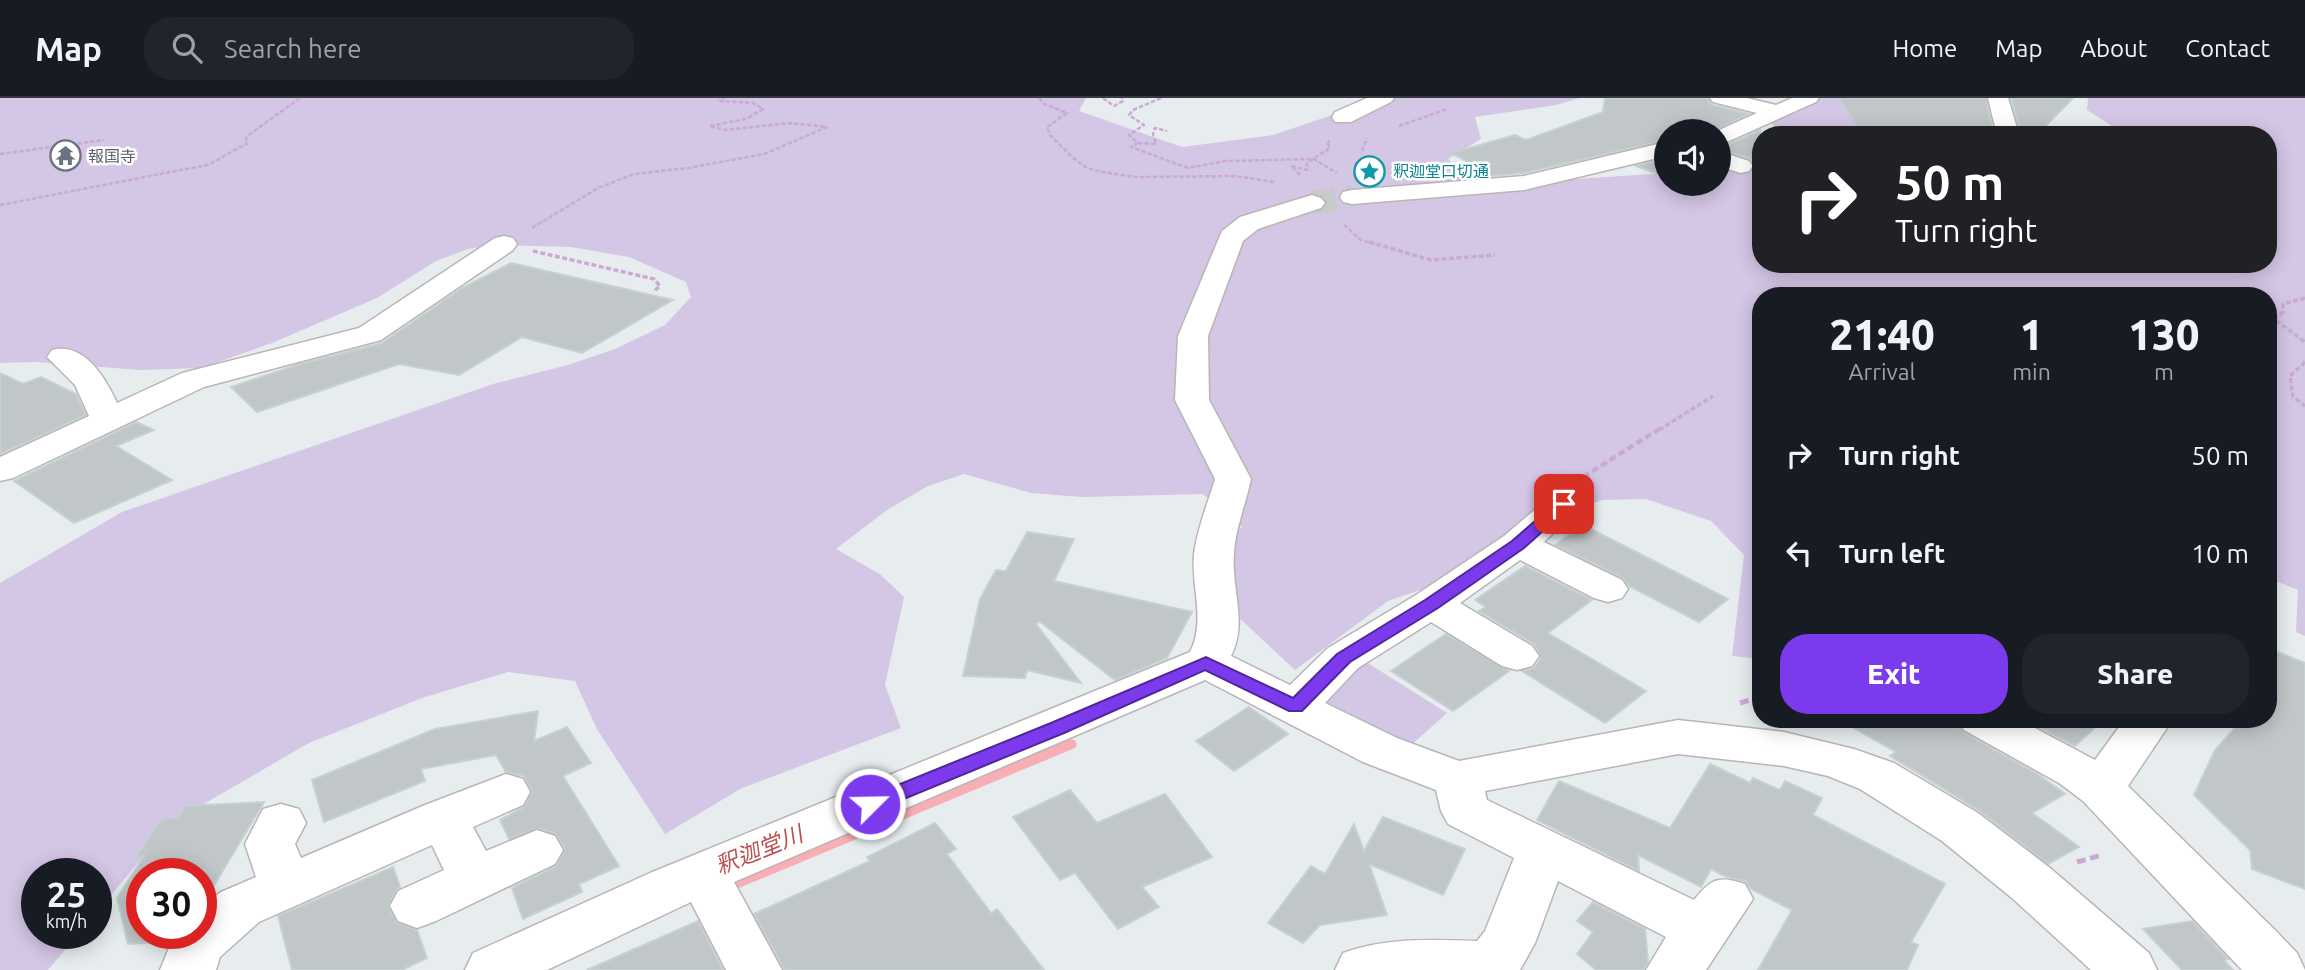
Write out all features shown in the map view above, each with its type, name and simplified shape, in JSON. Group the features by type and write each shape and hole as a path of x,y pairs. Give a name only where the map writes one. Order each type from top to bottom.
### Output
{"street":[{"path":"1343,117 1384,98"},
{"path":"1720,98 1775,111"},
{"path":"1731,135 1775,111 1809,98"},
{"path":"1998,98 2006,126"},
{"path":"1352,197 1524,183 1654,152"},
{"path":"1731,163 1741,166"},
{"path":"517,965 704,875 1058,728 1206,663 1217,641 1219,616 1214,554 1233,479 1192,400 1193,336 1231,237 1249,223 1312,203"},
{"path":"0,470 193,380 370,334 504,244"},
{"path":"63,357 93,384 107,420"},
{"path":"1295,707 1343,658 1432,604 1518,544 1564,504"},
{"path":"1518,544 1608,589"},
{"path":"1432,604 1517,656"},
{"path":"1206,663 1380,750 1457,779 1678,737 1724,740 1784,749 1837,761 1877,776 1960,827 2031,883 2129,970"},
{"path":"1997,728 2076,771 2100,788 2150,841 2227,914 2277,970"},
{"path":"2100,788 2143,728"},
{"path":"1457,779 1466,811 1701,933"},
{"path":"188,970 197,945 240,907 506,792"},
{"path":"443,818 475,878"},
{"path":"281,823 270,844 286,887"},
{"path":"417,906 537,850"},
{"path":"1363,970 1404,963 1482,965 1496,959 1508,943 1543,850"},
{"path":"704,875 754,970"}],"path":[{"path":"0,205 207,165 223,159 226,152 247,144 245,141 250,134 300,98"},
{"path":"504,244 598,188 634,174 688,168 764,154 827,127 800,123 750,125 721,132 709,126 746,119 763,109 752,103 720,101 725,98"},
{"path":"1039,98 1044,104 1067,113 1047,127 1050,135 1087,168 1136,177 1212,175 1283,183"},
{"path":"1103,98 1114,106 1123,101 1122,98"},
{"path":"1138,143 1156,144 1153,134 1155,128 1167,131"},
{"path":"0,154 104,140"},
{"path":"504,244 638,273 654,279 660,286 653,292"},
{"path":"2277,317 2283,312 2283,304 2305,298"},
{"path":"2277,321 2305,342"},
{"path":"2305,362 2290,376 2293,397 2305,405"},
{"path":"1564,504 1562,492 1713,396"},
{"path":"2031,883 2077,862 2150,841"}],"shaded area":[{"path":"0,98 1086,98 1079,111 1182,147 1273,135 1382,98 1580,98 1556,105 1475,117 1481,139 1448,159 1466,179 1529,186 1562,180 1654,174 1654,196 1731,196 1731,169 1752,168 1752,273 2277,273 2277,126 2112,126 2087,110 2088,98 2305,98 2305,636 2296,632 2298,590 2277,582 2277,287 1752,287 1752,658 1732,656 1744,555 1711,521 1646,499 1603,500 1519,524 1441,583 1388,601 1295,670 1234,613 1226,546 1242,527 1203,494 1082,497 1031,493 964,474 928,486 887,510 836,549 881,575 904,597 885,685 901,728 742,788 665,834 597,729 575,681 508,672 422,698 309,743 171,823 142,858 126,858 126,877 112,894 112,858 21,858 21,949 66,949 48,970 0,970 0,583 122,512 493,384 568,365 615,349 665,325 691,297 686,282 629,257 571,247 495,245 468,249 436,261 377,298 272,343 201,368 140,370 36,362 0,363"},
{"path":"1806,98 1944,98 1962,126 1774,126 1769,121"},
{"path":"1363,660 1447,713 1410,746 1323,702"}],"building":[{"path":"1605,98 1707,98 1712,105 1749,114 1731,123 1731,119 1654,119 1654,143 1524,173 1478,177 1480,168 1451,153 1515,135 1526,140 1603,112"},
{"path":"1839,98 1986,98 1992,126 1856,126"},
{"path":"2011,98 2073,98 2046,126 2019,126"},
{"path":"1752,134 1752,160 1731,153 1731,143"},
{"path":"1654,162 1654,173 1636,166"},
{"path":"511,263 673,300 582,353 522,337 459,375 399,364 257,412 231,387 300,364 382,343 462,288"},
{"path":"0,373 23,384 41,377 76,394 86,415 0,454"},
{"path":"136,422 154,430 116,446 172,480 74,523 14,481"},
{"path":"1583,525 1728,599 1699,622 1629,586 1623,578 1555,545"},
{"path":"1027,532 1074,539 1054,581 1192,612 1167,658 1115,680 1039,621 1036,624 1081,683 1027,670 1025,678 963,676 980,599 996,570 1006,571"},
{"path":"1525,566 1592,600 1548,633 1646,691 1605,723 1522,671 1534,668 1541,658 1534,644 1479,611 1486,607 1475,600"},
{"path":"1446,634 1509,671 1453,711 1391,671"},
{"path":"2277,652 2305,663 2305,889 2252,869 2250,850 2194,795 2215,750 2235,728 2277,728"},
{"path":"1249,707 1288,734 1234,771 1196,741"},
{"path":"538,711 534,741 567,727 591,763 563,776 619,866 579,884 582,892 523,919 512,888 556,866 565,849 556,834 538,828 509,839 500,820 524,807 532,791 524,776 506,772 496,755 421,769 425,781 324,822 312,780 435,729"},
{"path":"1854,728 1961,728 1963,732 2039,775 2065,794 2032,813 2079,847 2048,864 1980,811 1890,756 1896,752"},
{"path":"2041,728 2094,728 2075,746"},
{"path":"1710,764 1750,783 1753,778 1780,790 1785,781 1822,798 1813,815 1945,884 1911,942 1918,945 1907,970 1758,970 1792,910 1751,889 1746,881 1727,877 1711,869 1701,887 1638,855 1639,871 1537,820 1559,781 1670,828"},
{"path":"1070,790 1097,823 1165,794 1212,857 1142,887 1159,907 1118,929 1075,873 1060,880 1013,817"},
{"path":"264,802 217,880 217,858 136,856 162,819 177,818 186,806"},
{"path":"1383,817 1465,849 1443,895 1369,864 1387,915 1320,925 1303,943 1268,923 1311,866 1325,874 1354,824 1364,851"},
{"path":"935,823 956,849 947,854 991,913 997,909 1044,970 785,970 754,914 870,861 867,857"},
{"path":"393,867 400,887 388,907 397,923 417,930 427,958 402,970 292,970 278,916"},
{"path":"126,884 126,936 117,898"},
{"path":"1593,902 1645,929 1648,962 1643,970 1596,970 1577,954 1593,932 1577,921"},
{"path":"698,921 723,970 587,970"},
{"path":"2192,921 2228,959 2224,960 2233,970 2182,970 2143,929"}],"waterway":[{"name":"釈迦堂川","path":"721,888 1070,744"}],"tunnel":[{"path":"1312,203 1352,197"}],"place":[{"name":"報国寺","path":"65,156"},
{"name":"釈迦堂口切通","path":"1370,171"}],"route":[{"path":"870,804 1058,728 1206,663 1295,707 1343,658 1432,604 1518,544 1564,504"}]}
